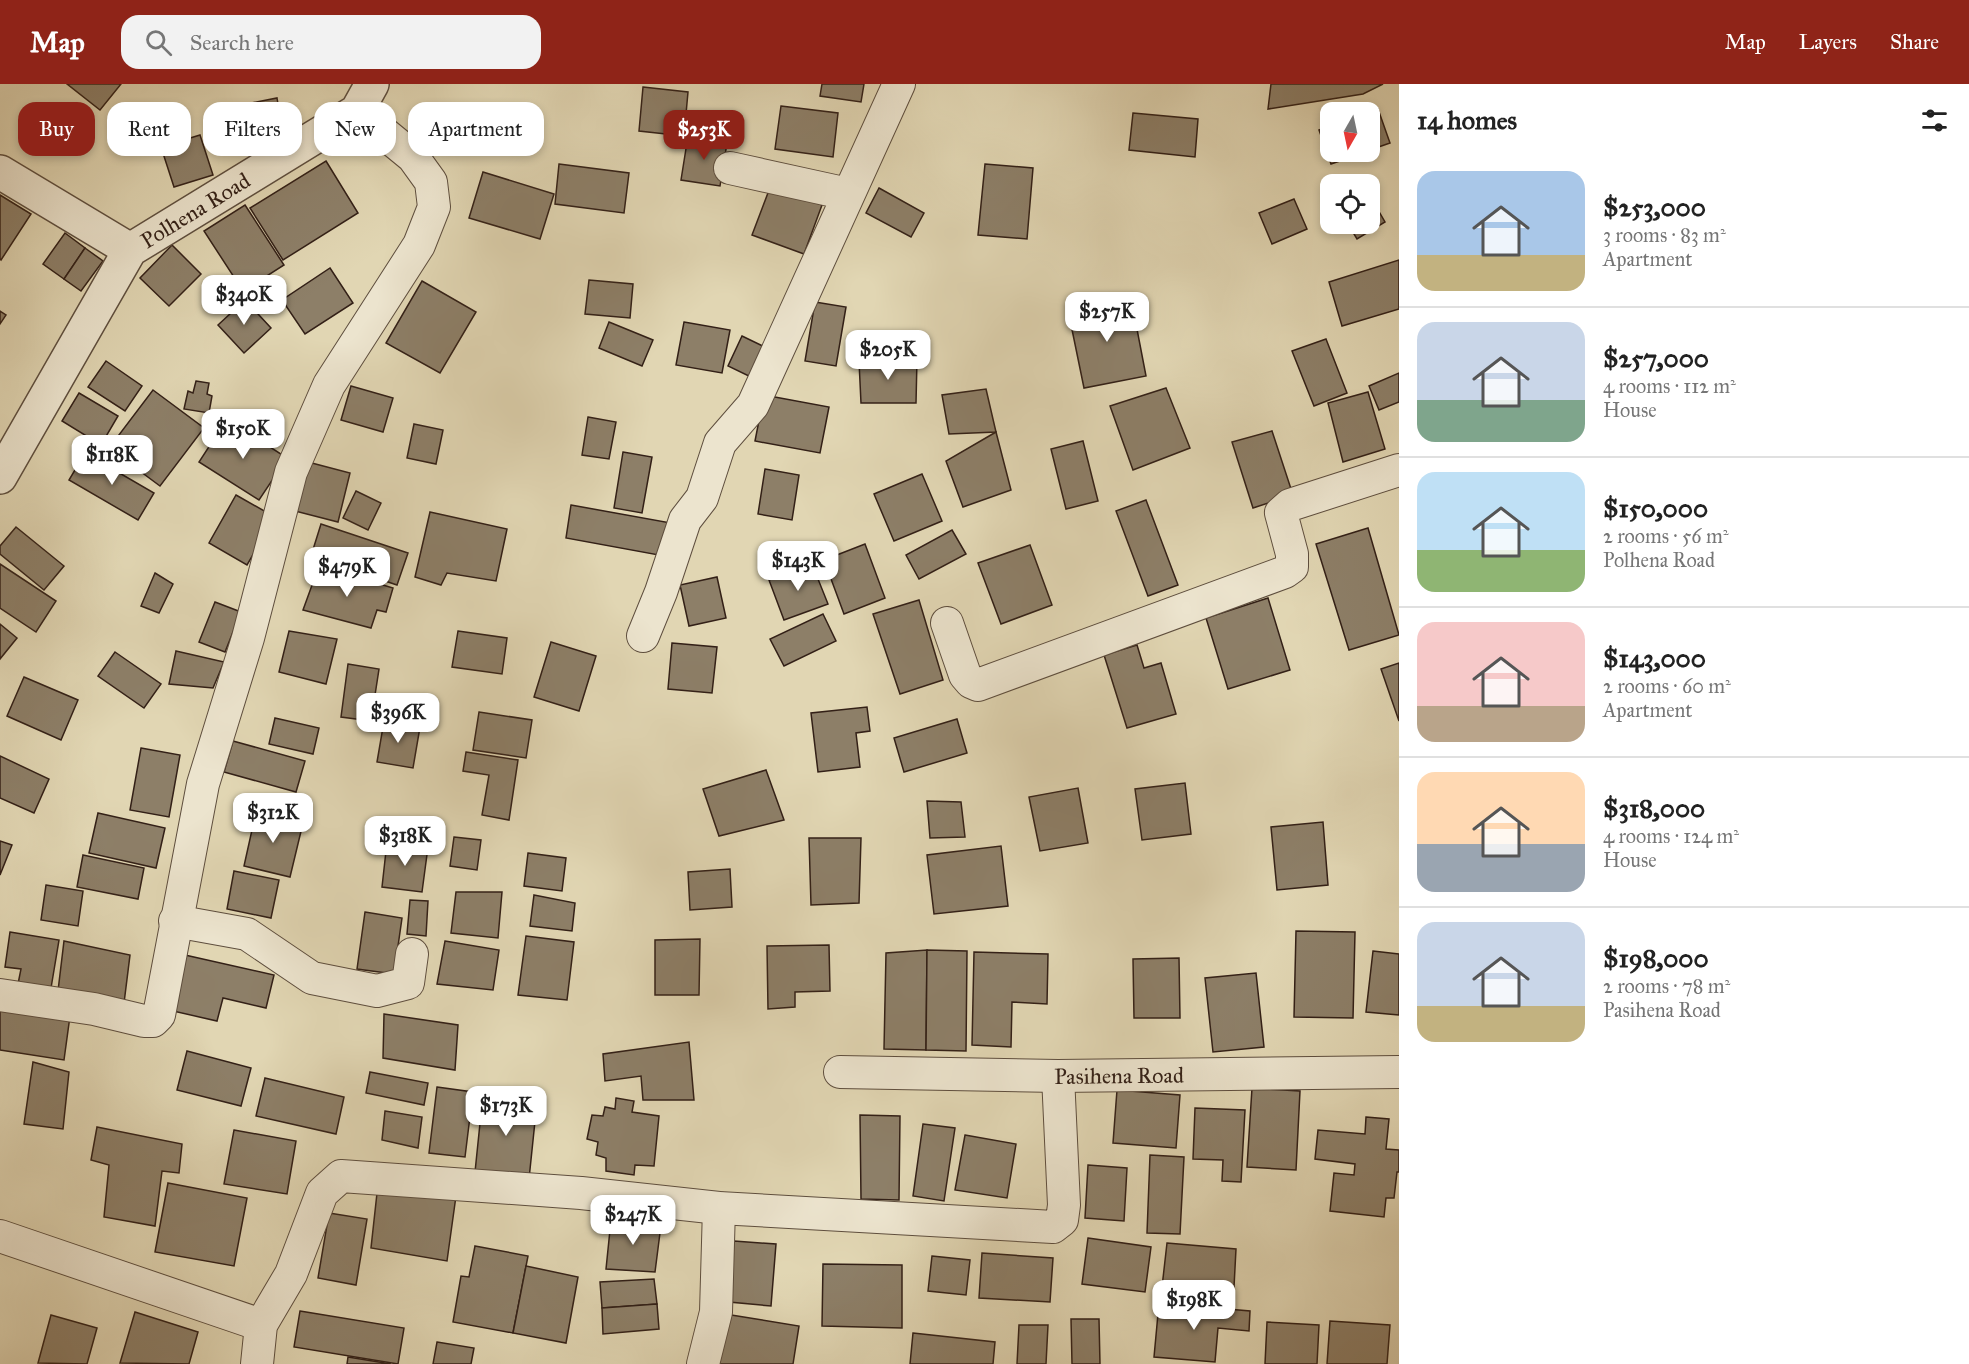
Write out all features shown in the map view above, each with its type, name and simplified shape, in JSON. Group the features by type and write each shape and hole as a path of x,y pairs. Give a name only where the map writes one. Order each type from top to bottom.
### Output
{"street":[{"path":"643,636 661,592 685,520 702,498 720,443 753,405 899,84"},
{"path":"0,995 94,1009 144,1022 153,1021 159,1015 203,784 248,638 291,472 329,384 419,245 434,207 431,182 364,97"},
{"name":"Polhena Road","path":"0,477 130,250 364,97"},
{"path":"730,168 848,194"},
{"name":"Polhena Road","path":"0,172 130,250"},
{"path":"947,623 965,675 971,682 978,685 1285,572 1292,567 1292,554 1281,513 1290,505 1399,470"},
{"path":"176,921 247,934 312,978 377,991 408,983 412,954"},
{"name":"Pasihena Road","path":"840,1072 1058,1076 1399,1072"},
{"path":"257,1364 261,1325 291,1274 322,1193 341,1176 581,1193 719,1208 1053,1227 1062,1220 1064,1205 1058,1076"},
{"path":"703,1364 716,1312 719,1208"},
{"path":"0,1236 261,1325"}],"building":[{"path":"67,84 121,84 100,110 95,106 95,102 90,102"},
{"path":"822,84 864,84 861,102 820,96"},
{"path":"1271,84 1383,84 1363,94 1268,109"},
{"path":"643,87 688,92 684,136 639,131"},
{"path":"277,98 278,102 256,102"},
{"path":"781,106 838,113 833,157 775,149"},
{"path":"1133,113 1198,119 1195,157 1129,150"},
{"path":"1380,115 1390,143 1380,146"},
{"path":"200,135 203,156 207,156 213,175 174,187 164,156 191,156 191,138"},
{"path":"688,136 727,143 720,186 681,180"},
{"path":"326,161 358,213 283,260 250,208"},
{"path":"559,164 629,173 624,213 555,204"},
{"path":"985,164 1033,168 1027,239 978,235"},
{"path":"483,172 554,194 540,239 469,218"},
{"path":"771,185 822,205 804,254 752,235"},
{"path":"879,188 924,213 911,237 866,213"},
{"path":"0,195 31,214 1,260 0,259"},
{"path":"1294,199 1307,229 1272,244 1259,213"},
{"path":"245,205 284,265 243,291 204,231"},
{"path":"1380,213 1385,222 1380,225"},
{"path":"65,233 85,248 64,279 43,264"},
{"path":"1354,234 1365,234 1357,239"},
{"path":"172,245 201,274 169,306 140,278"},
{"path":"85,248 103,261 81,291 64,279"},
{"path":"1399,260 1399,309 1342,326 1329,282"},
{"path":"330,268 353,303 305,334 282,300"},
{"path":"589,280 633,284 630,318 585,314"},
{"path":"422,281 476,312 440,373 386,343"},
{"path":"1131,298 1146,376 1084,388 1068,310"},
{"path":"245,300 271,328 244,353 218,325"},
{"path":"815,302 846,307 836,366 805,361"},
{"path":"0,311 6,315 0,324"},
{"path":"609,322 653,340 642,366 599,348"},
{"path":"684,322 730,330 722,373 676,365"},
{"path":"742,336 769,349 755,379 728,366"},
{"path":"1326,339 1347,393 1314,406 1292,351"},
{"path":"917,359 916,403 861,403 859,361"},
{"path":"106,361 142,386 125,411 88,387"},
{"path":"1399,373 1399,402 1379,410 1369,386"},
{"path":"196,381 209,383 207,394 212,396 209,413 184,409 188,391 193,393"},
{"path":"351,386 393,398 383,432 341,420"},
{"path":"1166,388 1190,448 1133,470 1110,406"},
{"path":"986,389 996,432 949,434 942,395"},
{"path":"153,390 204,428 160,486 109,448"},
{"path":"1368,392 1385,449 1343,462 1328,403"},
{"path":"79,393 118,416 101,445 62,421"},
{"path":"764,395 829,407 820,453 755,441"},
{"path":"588,417 616,422 609,459 582,455"},
{"path":"227,419 287,458 259,500 199,462"},
{"path":"414,424 443,430 436,464 407,458"},
{"path":"1272,431 1293,495 1253,508 1232,442"},
{"path":"996,432 1011,490 963,507 946,461"},
{"path":"1083,441 1098,501 1066,509 1051,449"},
{"path":"623,452 652,457 642,513 614,508"},
{"path":"85,453 154,493 138,520 69,480"},
{"path":"308,462 350,473 338,522 295,511"},
{"path":"765,469 799,475 792,520 758,514"},
{"path":"922,474 942,521 894,541 874,494"},
{"path":"356,491 381,503 368,530 343,518"},
{"path":"236,495 275,517 247,565 209,543"},
{"path":"1146,500 1178,585 1148,596 1116,511"},
{"path":"571,505 671,523 664,556 566,538"},
{"path":"430,512 507,529 496,581 447,573 441,585 415,577"},
{"path":"321,524 408,553 397,585 311,556"},
{"path":"16,527 64,566 44,590 0,554 0,546"},
{"path":"1368,528 1399,635 1349,650 1316,544"},
{"path":"952,530 966,554 919,579 906,555"},
{"path":"865,544 885,598 844,614 824,560"},
{"path":"1030,545 1052,605 1001,624 978,563"},
{"path":"0,564 56,601 36,632 0,608"},
{"path":"812,564 828,604 784,620 769,580"},
{"path":"319,566 393,588 386,612 377,610 371,628 303,610"},
{"path":"155,573 173,584 159,613 141,606"},
{"path":"717,577 726,618 689,626 680,585"},
{"path":"1268,598 1290,670 1228,689 1206,618"},
{"path":"919,600 943,680 900,694 873,614"},
{"path":"215,602 241,612 225,652 199,642"},
{"path":"823,614 836,641 784,666 770,639"},
{"path":"0,624 17,638 0,659"},
{"path":"289,631 337,639 326,684 279,672"},
{"path":"458,631 507,638 502,674 452,667"},
{"path":"551,642 596,656 579,711 534,697"},
{"path":"672,643 717,647 712,693 668,689"},
{"path":"1137,645 1144,668 1161,663 1176,714 1127,728 1104,655"},
{"path":"176,651 224,662 213,688 169,684"},
{"path":"115,652 161,684 144,708 98,676"},
{"path":"1399,663 1399,721 1381,669"},
{"path":"348,664 379,669 371,721 341,717"},
{"path":"24,677 78,700 61,740 7,716"},
{"path":"867,707 870,731 856,733 860,767 818,772 811,713"},
{"path":"479,712 532,720 526,758 473,750"},
{"path":"275,718 319,728 313,754 269,744"},
{"path":"957,719 967,753 904,772 894,738"},
{"path":"384,721 420,727 413,768 377,762"},
{"path":"233,741 305,761 296,792 224,772"},
{"path":"141,748 180,755 169,817 130,810"},
{"path":"466,752 518,760 509,820 482,815 489,775 463,771"},
{"path":"0,756 49,779 34,813 0,798"},
{"path":"766,770 784,820 719,836 703,789"},
{"path":"1185,783 1191,834 1142,840 1135,789"},
{"path":"1078,788 1088,843 1040,851 1029,797"},
{"path":"927,801 961,802 965,837 930,838"},
{"path":"256,812 303,823 290,877 244,866"},
{"path":"98,813 165,828 156,868 89,853"},
{"path":"1323,822 1328,885 1277,890 1271,827"},
{"path":"454,837 481,840 477,870 450,866"},
{"path":"809,838 861,838 859,903 811,905"},
{"path":"0,841 12,845 0,875"},
{"path":"387,842 428,847 422,892 382,887"},
{"path":"1001,846 1008,906 934,914 927,855"},
{"path":"528,853 566,858 562,891 524,886"},
{"path":"83,855 144,868 138,899 77,887"},
{"path":"730,869 732,907 690,910 688,872"},
{"path":"234,871 279,880 271,918 227,909"},
{"path":"46,885 83,891 78,926 41,920"},
{"path":"456,892 502,892 498,938 451,933"},
{"path":"534,895 575,903 572,931 530,926"},
{"path":"410,900 428,901 426,936 407,934"},
{"path":"365,912 402,918 394,974 357,969"},
{"path":"1296,931 1355,932 1353,1018 1294,1017"},
{"path":"10,932 59,940 50,994 17,989 21,969 5,967"},
{"path":"526,936 574,942 567,1000 518,995"},
{"path":"700,939 699,995 655,995 655,940"},
{"path":"64,941 130,955 124,1003 58,991"},
{"path":"445,941 499,950 493,990 437,984"},
{"path":"829,945 830,991 795,992 795,1007 768,1009 767,946"},
{"path":"927,950 926,1050 884,1049 886,953"},
{"path":"927,950 967,951 966,1051 926,1050"},
{"path":"1373,951 1399,954 1399,1015 1366,1012"},
{"path":"974,952 1048,954 1047,1004 1012,1002 1011,1047 972,1045"},
{"path":"185,955 274,975 266,1008 223,998 217,1021 173,1011"},
{"path":"1179,958 1180,1018 1134,1018 1133,959"},
{"path":"1256,973 1264,1047 1213,1052 1205,978"},
{"path":"0,1005 70,1016 64,1060 0,1050"},
{"path":"384,1014 458,1025 455,1070 383,1058"},
{"path":"689,1042 694,1100 643,1100 641,1076 605,1081 603,1054"},
{"path":"187,1051 251,1068 241,1106 177,1090"},
{"path":"33,1062 69,1072 63,1129 24,1124"},
{"path":"370,1072 428,1083 424,1105 366,1093"},
{"path":"265,1078 344,1097 336,1134 256,1116"},
{"path":"437,1087 473,1092 465,1157 429,1153"},
{"path":"1252,1088 1300,1091 1296,1170 1247,1167"},
{"path":"1117,1090 1180,1095 1176,1148 1113,1143"},
{"path":"483,1094 537,1102 529,1179 475,1172"},
{"path":"616,1098 634,1101 632,1112 659,1116 654,1166 635,1165 634,1175 606,1171 606,1158 596,1155 598,1142 587,1139 592,1115 603,1116 605,1107 615,1109"},
{"path":"1195,1108 1245,1110 1241,1182 1222,1181 1223,1160 1193,1159"},
{"path":"385,1111 422,1117 418,1148 382,1140"},
{"path":"860,1115 900,1116 899,1200 861,1199"},
{"path":"1366,1117 1389,1119 1386,1149 1399,1150 1399,1172 1397,1172 1394,1198 1386,1198 1384,1217 1330,1211 1334,1173 1354,1175 1355,1164 1315,1159 1318,1130 1365,1134"},
{"path":"923,1124 955,1128 944,1201 913,1196"},
{"path":"97,1127 182,1144 179,1173 162,1171 155,1226 104,1217 109,1165 91,1160"},
{"path":"234,1130 296,1141 287,1194 224,1184"},
{"path":"965,1135 1016,1144 1007,1198 955,1190"},
{"path":"1150,1155 1184,1157 1180,1234 1147,1233"},
{"path":"1088,1165 1127,1168 1124,1221 1085,1218"},
{"path":"168,1183 247,1198 234,1266 155,1252"},
{"path":"378,1184 456,1196 447,1261 371,1248"},
{"path":"329,1213 367,1219 356,1285 318,1278"},
{"path":"611,1220 661,1225 655,1272 606,1269"},
{"path":"1088,1238 1151,1247 1145,1292 1082,1284"},
{"path":"734,1241 776,1244 771,1306 729,1302"},
{"path":"1167,1243 1236,1249 1234,1287 1207,1284 1203,1298 1161,1296"},
{"path":"475,1246 528,1256 513,1333 453,1322 461,1276 469,1277"},
{"path":"982,1253 1053,1258 1050,1302 979,1298"},
{"path":"932,1256 970,1260 966,1295 928,1291"},
{"path":"823,1264 902,1265 902,1328 822,1326"},
{"path":"526,1266 578,1277 566,1343 513,1333"},
{"path":"654,1279 657,1304 602,1308 600,1282"},
{"path":"1159,1303 1250,1311 1249,1331 1218,1328 1215,1362 1154,1357"},
{"path":"657,1304 659,1329 603,1334 602,1308"},
{"path":"300,1311 404,1328 398,1364 294,1347"},
{"path":"135,1312 198,1332 189,1364 120,1363"},
{"path":"725,1314 799,1326 793,1364 717,1364"},
{"path":"51,1315 97,1328 87,1364 38,1363"},
{"path":"1071,1319 1099,1319 1100,1364 1072,1364"},
{"path":"1330,1321 1390,1325 1387,1364 1327,1364"},
{"path":"1267,1322 1319,1325 1317,1364 1265,1364"},
{"path":"1019,1325 1048,1325 1046,1364 1017,1364"},
{"path":"913,1333 995,1342 993,1364 910,1364"},
{"path":"437,1342 474,1348 471,1364 433,1364"},
{"path":"348,1357 391,1364 347,1364"}]}
